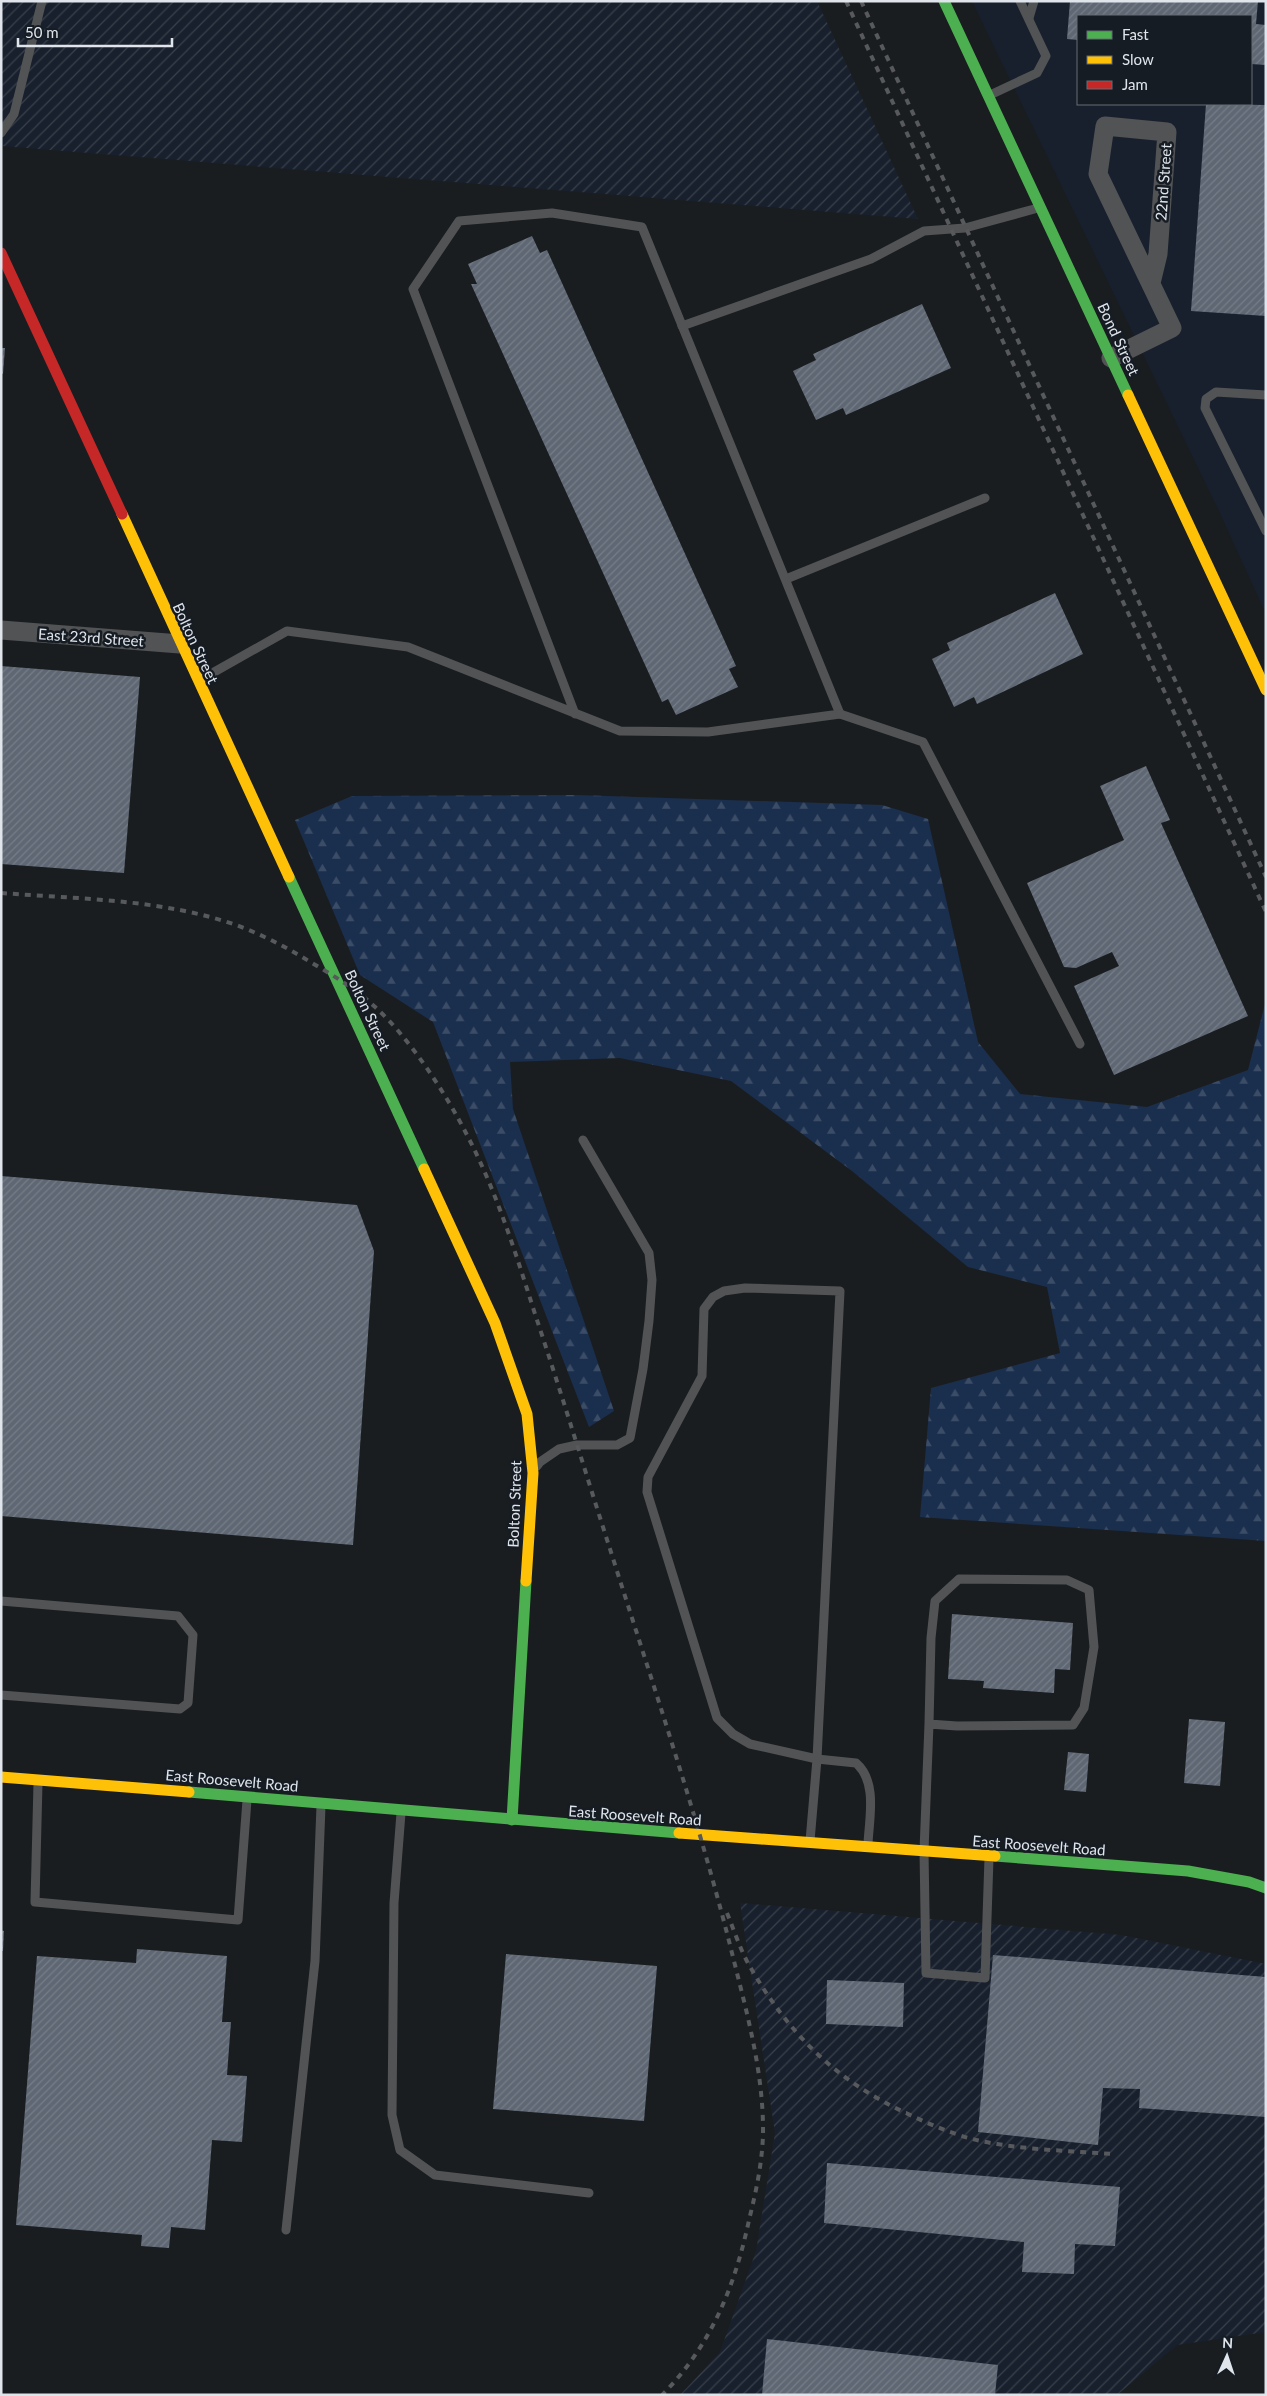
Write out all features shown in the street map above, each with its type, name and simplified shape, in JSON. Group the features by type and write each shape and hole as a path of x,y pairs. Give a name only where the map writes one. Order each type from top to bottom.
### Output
{"street":[{"name":"Bond Street","path":"944,1 1266,690"},
{"name":"22nd Street","path":"1111,358 1172,328 1098,174 1105,126 1167,132 1158,254 1151,283"},
{"name":"Bolton Street","path":"1,253 495,1323 522,1395 533,1473 512,1820"},
{"name":"East 23rd Street","path":"1,630 180,644"},
{"name":"East Roosevelt Road","path":"1,1777 512,1820 1188,1872 1249,1882 1266,1888"}],"lane":[{"path":"1,133 14,114 42,1"},
{"path":"987,96 1037,73 1046,56 1030,18 1020,1"},
{"path":"1030,18 1034,1"},
{"path":"682,326 871,259 924,231 965,228 1040,207"},
{"path":"575,714 413,289 459,222 552,213 642,227 840,714"},
{"path":"1266,395 1216,392 1206,399 1205,408 1266,531"},
{"path":"786,579 985,498"},
{"path":"198,681 287,631 408,647 620,731 708,732 840,714 923,742 1080,1044"},
{"path":"533,1473 540,1462 559,1449 577,1445 617,1445 630,1438 643,1369 652,1280 649,1254 583,1140"},
{"path":"810,1843 817,1759 840,1291 745,1288 724,1291 713,1297 704,1308 702,1376 648,1477 647,1492 710,1689 716,1718 733,1734 750,1744 817,1759 856,1763 867,1776 870,1788 868,1847"},
{"path":"929,1724 957,1726 1073,1725 1084,1708 1094,1647 1089,1590 1067,1580 959,1579 935,1601 931,1638 924,1851 926,1973 985,1978 989,1856"},
{"path":"1,1601 178,1616 193,1635 188,1703 180,1709 1,1695"},
{"path":"38,1780 35,1902 238,1920 248,1797"},
{"path":"286,2230 315,1961 321,1803"},
{"path":"401,1810 394,1903 392,2115 400,2150 435,2175 589,2193"}],"shaded area":[{"path":"1,1 817,1 918,219 1,146"},
{"path":"972,1 1266,1 1266,614 1219,511"},
{"path":"740,1903 1121,1935 1266,1964 1266,2332 1177,2345 1117,2395 680,2395 720,2352 756,2251 775,2133"}],"green space":[{"path":"577,795 882,805 928,819 978,1042 1020,1094 1147,1107 1248,1070 1266,1000 1266,1541 920,1517 931,1388 1060,1353 1047,1287 968,1267 852,1171 731,1081 620,1058 510,1062 513,1109 614,1411 589,1427 433,1022 360,975 295,820 352,796"}],"building":[{"path":"1070,1 1258,1 1256,24 1266,25 1266,65 1252,64 1252,15 1077,15 1077,40 1067,39"},
{"path":"1206,105 1266,105 1266,316 1191,311"},
{"path":"532,236 540,253 547,250 736,666 729,669 738,687 676,715 668,699 662,702 471,284 477,284 468,264"},
{"path":"922,304 951,368 846,415 843,408 816,420 793,371 816,360 813,354"},
{"path":"1,348 5,348 3,374 1,373"},
{"path":"1055,593 1083,654 977,704 974,697 954,707 932,659 950,650 947,643"},
{"path":"1,666 140,677 124,873 1,864"},
{"path":"1146,766 1170,820 1161,823 1248,1016 1114,1075 1074,986 1119,966 1112,952 1076,968 1064,967 1027,883 1124,840 1100,786"},
{"path":"1,1176 357,1205 374,1251 353,1545 1,1516"},
{"path":"952,1614 1073,1623 1070,1670 1055,1669 1054,1693 983,1688 984,1681 948,1679"},
{"path":"1189,1719 1225,1722 1220,1786 1184,1783"},
{"path":"1068,1752 1089,1754 1086,1792 1064,1790"},
{"path":"1,1930 4,1931 3,1951 1,1951"},
{"path":"137,1949 227,1956 222,2022 231,2022 227,2075 247,2076 242,2142 212,2140 205,2230 171,2227 169,2248 141,2246 142,2235 16,2225 37,1956 136,1963"},
{"path":"506,1954 657,1966 644,2121 493,2109"},
{"path":"993,1955 1266,1977 1266,2117 1139,2108 1140,2089 1103,2088 1098,2145 978,2132"},
{"path":"827,1980 904,1983 903,2027 826,2024"},
{"path":"827,2163 1120,2187 1115,2246 1075,2244 1074,2274 1022,2272 1024,2242 824,2223"},
{"path":"767,2339 998,2365 995,2395 762,2395"}],"railway":[{"path":"846,1 1266,912"},
{"path":"861,1 1266,877"},
{"path":"1,893 150,905 208,916 266,937 303,957 360,994 401,1034 426,1067 449,1103 468,1137 488,1180 521,1269 689,1798 731,1949 753,2041 761,2088 763,2111 761,2157 754,2199 736,2268 719,2314 707,2335 694,2356 662,2395"},
{"path":"727,1913 749,1965 780,2012 816,2052 835,2070 857,2086 916,2118 969,2138 1021,2147 1112,2154"}],"traffic: fast":[{"path":"944,1 1128,395"},
{"path":"289,877 424,1169"},
{"path":"512,1820 526,1581"},
{"path":"189,1792 679,1833"},
{"path":"995,1856 1188,1871 1249,1882 1266,1888"}],"traffic: slow":[{"path":"1128,395 1266,690"},
{"path":"122,514 289,877"},
{"path":"424,1169 495,1323 527,1414 533,1473 526,1581"},
{"path":"1,1777 189,1792"},
{"path":"679,1833 995,1856"}],"traffic: jam":[{"path":"1,253 122,514"}]}
